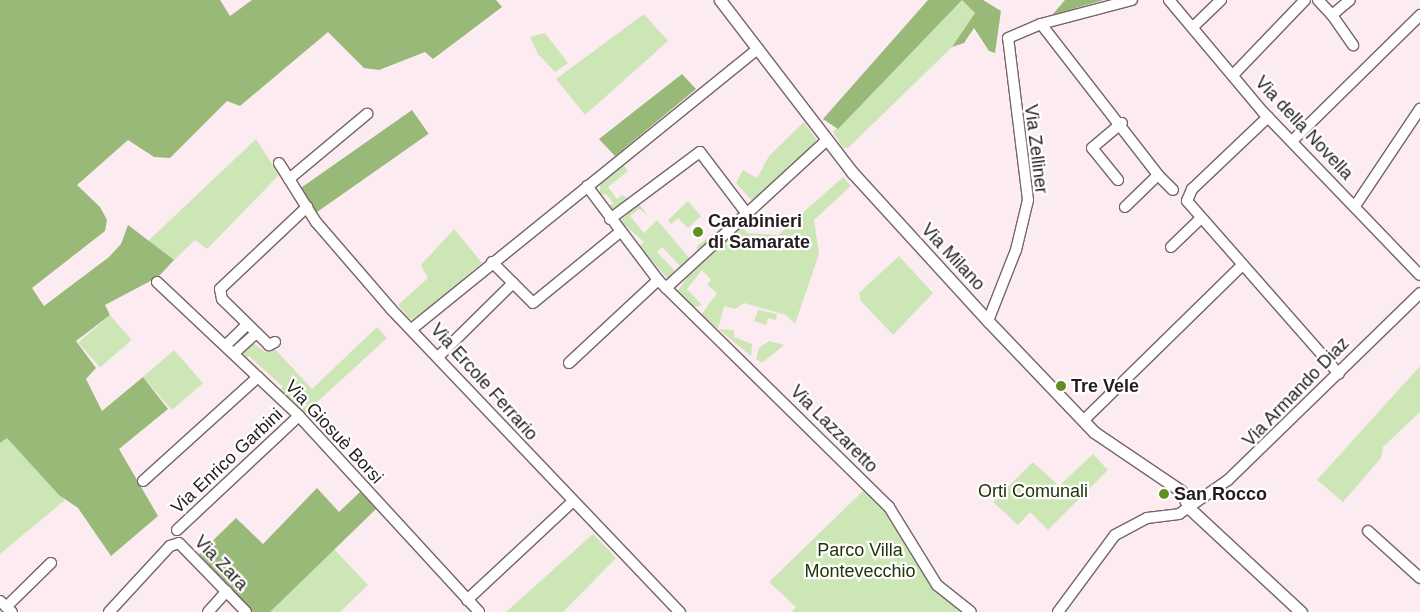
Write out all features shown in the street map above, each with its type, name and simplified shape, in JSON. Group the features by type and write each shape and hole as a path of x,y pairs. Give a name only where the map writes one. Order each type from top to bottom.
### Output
{"street":[{"name":"Via Milano","path":"720,0 827,140 881,206 988,321 1109,444 1181,491 1189,508 1294,609"},
{"path":"1132,0 1041,24 1122,124 1158,175 1173,190"},
{"name":"Via della Novella","path":"1169,0 1268,117 1420,275"},
{"path":"1193,28 1221,0"},
{"path":"1233,75 1305,0"},
{"path":"1318,0 1332,15 1354,45"},
{"path":"1332,15 1350,0"},
{"path":"1292,141 1420,15"},
{"name":"Via Zelliner","path":"988,321 1016,250 1028,200 1006,55 1010,35 1041,24"},
{"path":"413,328 492,262 758,49"},
{"path":"1355,206 1420,110"},
{"path":"289,179 367,114"},
{"path":"1268,117 1192,189 1187,202 1241,266 1339,374"},
{"path":"1118,180 1092,148 1122,124"},
{"path":"666,288 827,140"},
{"path":"610,219 700,152 747,214"},
{"name":"Via Ercole Ferrario","path":"278,163 307,208 347,259 439,356 572,502 680,612"},
{"path":"1125,207 1158,175"},
{"name":"Via Lazzaretto","path":"587,186 610,219 658,280 889,507 937,585 971,612"},
{"path":"275,342 269,345 256,333 222,298 220,290 307,208"},
{"path":"1171,247 1201,218"},
{"path":"492,262 533,302 620,232"},
{"path":"1084,420 1241,266"},
{"path":"569,363 658,280"},
{"name":"Via Giosuè Borsi","path":"157,282 299,416 479,612"},
{"path":"439,356 513,283"},
{"name":"Via Armando Diaz","path":"1189,508 1258,456 1420,293"},
{"path":"226,346 247,324"},
{"path":"234,353 256,333"},
{"path":"143,480 258,377"},
{"name":"Via Enrico Garbini","path":"177,530 299,416"},
{"path":"466,600 572,502"},
{"path":"1058,612 1116,535 1147,518 1189,508"},
{"path":"1368,531 1420,578"},
{"name":"Via Zara","path":"109,612 170,546 179,543 246,612"},
{"path":"6,607 51,563"},
{"path":"208,612 227,591"}],"green space":[{"path":"0,0 220,0 230,16 252,0 496,0 502,7 433,59 425,52 379,70 364,68 328,32 240,106 227,101 170,158 154,157 128,140 77,185 100,207 107,220 105,231 32,288 44,306 109,257 121,244 128,225 174,260 158,277 105,305 110,315 76,341 96,368 86,379 102,411 143,377 168,409 119,449 158,516 111,556 78,508 59,495 7,438 0,443"},
{"path":"928,0 962,0 838,129 823,119"},
{"path":"962,0 975,13 952,47 848,148 843,148 833,132"},
{"path":"962,0 983,0 1001,11 995,53 989,51 974,28 964,43 952,47 975,13"},
{"path":"1065,0 1104,0 1052,15"},
{"path":"644,14 668,41 585,115 556,79"},
{"path":"545,33 568,63 555,72 538,54 530,37"},
{"path":"682,74 696,89 615,156 599,139"},
{"path":"412,110 429,134 316,213 299,189"},
{"path":"804,122 816,139 814,146 753,202 736,183 743,170 757,178 769,156"},
{"path":"256,139 279,175 207,249 195,240 174,260 147,242"},
{"path":"623,164 628,171 608,187 617,199 622,195 629,200 612,211 608,207 613,203 606,194 600,195 600,185"},
{"path":"843,177 851,186 814,220 819,254 795,324 786,315 744,303 735,309 724,306 718,329 701,315 717,293 707,285 711,280 702,270 687,289 702,305 693,308 677,292 699,261 740,224 747,233 778,235"},
{"path":"688,201 701,216 688,228 678,218 671,224 668,220"},
{"path":"638,203 648,215 639,209 630,216 644,233 657,220 690,259 668,279 639,246 644,242 620,221","holes":["662,247 680,266 675,271 657,252"]},
{"path":"738,207 740,214 696,255 697,246 735,217"},
{"path":"454,229 482,263 414,320 409,318 398,305 428,278 421,265"},
{"path":"899,256 933,293 893,335 861,301 859,293"},
{"path":"758,310 777,314 776,320 768,318 766,325 754,321"},
{"path":"110,315 132,340 100,367 78,343"},
{"path":"377,327 387,338 304,414 279,391 283,387 249,356 245,359 241,355 253,343 265,352 274,348 312,389"},
{"path":"718,329 734,330 734,337 752,344 751,356"},
{"path":"769,341 784,345 762,363 756,359 759,348"},
{"path":"174,350 203,383 172,410 143,377"},
{"path":"1420,366 1420,412 1383,447 1381,458 1343,502 1317,480"},
{"path":"7,437 65,500 0,554 0,443"},
{"name":"Orti Comunali","path":"1093,454 1108,470 1048,530 1030,512 1018,525 993,502 1033,462 1059,486"},
{"path":"317,488 339,512 360,492 376,509 270,612 253,612 199,554 236,518 263,544"},
{"name":"Parco Villa Montevecchio","path":"865,489 891,516 933,588 960,612 792,612 796,607 769,582"},
{"path":"593,534 616,558 563,612 506,612"},
{"path":"334,549 368,585 340,612 270,612"}],"place":[{"name":"Carabinieri di Samarate","path":"698,232"},
{"name":"Tre Vele","path":"1061,386"},
{"name":"San Rocco","path":"1164,494"}]}
